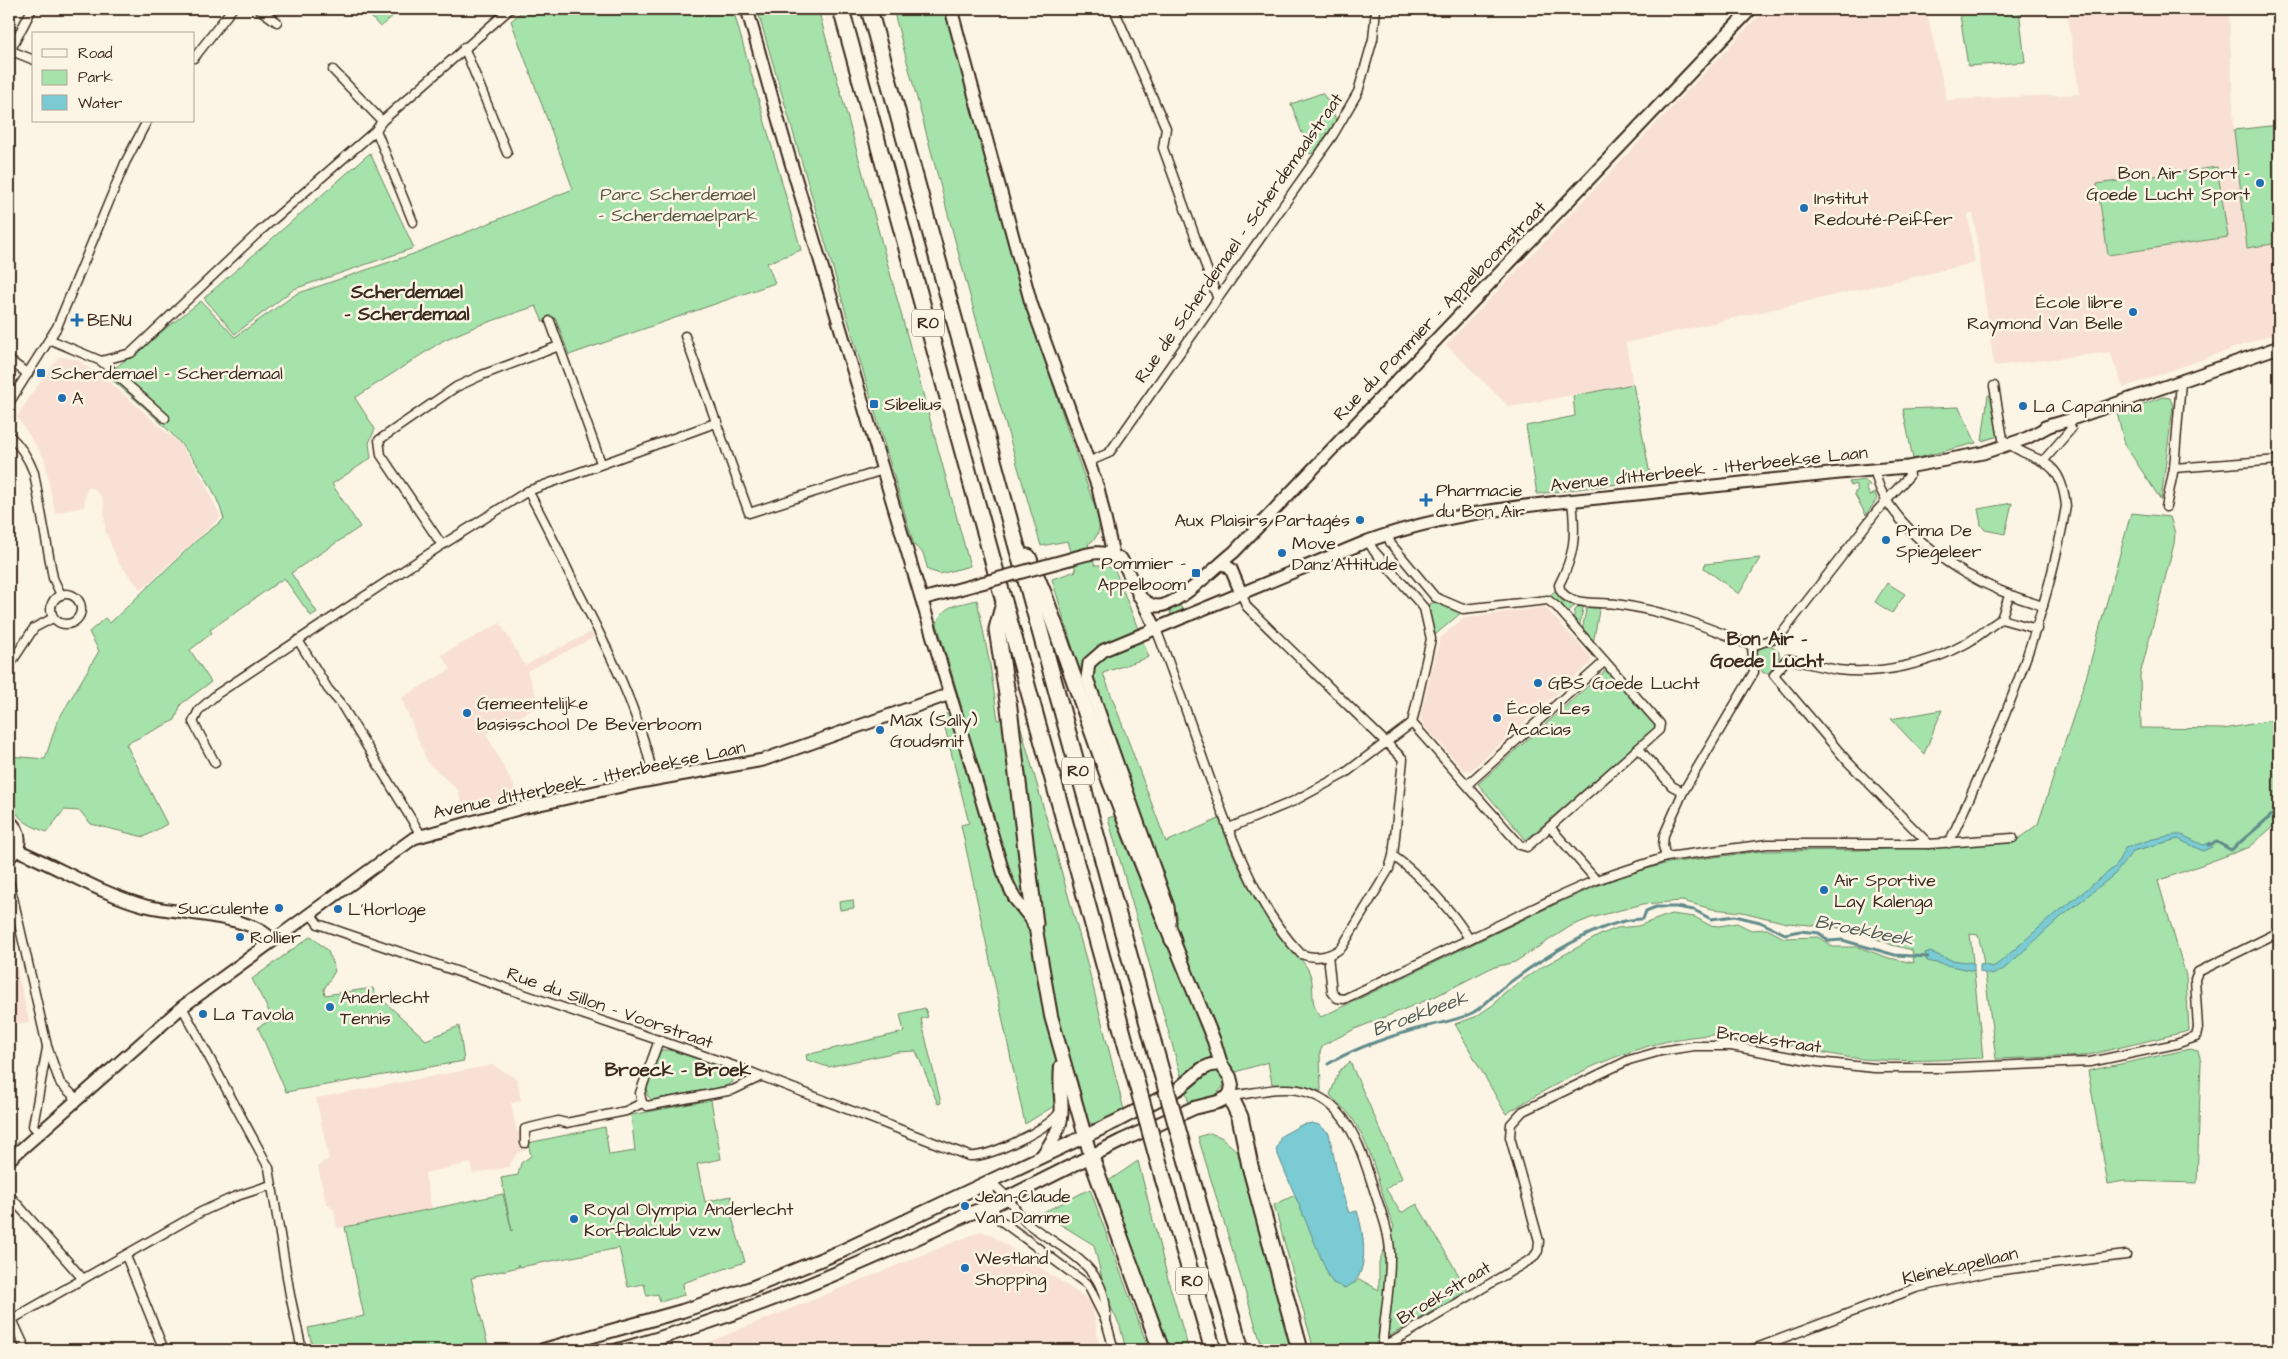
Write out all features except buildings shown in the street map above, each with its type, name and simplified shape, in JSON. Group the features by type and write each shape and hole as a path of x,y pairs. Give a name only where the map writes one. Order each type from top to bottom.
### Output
{"highway":[{"name":"R0","path":"841,9 1212,1350"},
{"name":"R0","path":"869,9 1188,1166 1241,1350"},
{"path":"1004,500 1044,595 1114,792 1173,940"},
{"path":"1004,602 997,629 1009,708 1035,924"},
{"path":"1230,1096 1240,1117 1250,1166 1300,1350"},
{"path":"1091,1157 1161,1350"}],"main road":[{"path":"1035,924 1045,984 1062,1056 1091,1157"},
{"path":"618,1350 718,1320 819,1282 968,1214 991,1206 1121,1141 1194,1108 1218,1102 1230,1096 1232,1084 1230,1077 1221,1064 1214,1041 1173,940"},
{"path":"1042,1157 1056,1137 1062,1124 1063,1107 1060,1076 1062,1056"},
{"path":"543,1350 634,1326 751,1288 883,1233 1086,1136 1178,1089 1202,1069 1211,1065 1221,1064"}],"street":[{"path":"32,9 9,51 32,59"},
{"path":"195,57 232,9"},
{"path":"260,9 277,22"},
{"path":"101,361 131,353 260,232 376,130 382,121 510,9"},
{"path":"747,9 782,133 1005,878 1015,899 1035,924"},
{"path":"951,9 1031,304 1103,506 1113,554"},
{"path":"1114,9 1166,128 1163,148 1217,297"},
{"name":"Rue de Scherdemael - Scherdemaalstraat","path":"1088,462 1108,453 1114,446 1217,297 1333,135 1355,97 1366,68 1373,39 1376,9"},
{"name":"Rue du Pommier - Appelboomstraat","path":"1138,596 1148,604 1157,606 1167,604 1222,563 1258,528 1752,9"},
{"path":"464,48 507,153"},
{"path":"333,70 382,121"},
{"path":"9,403 51,340 125,163 146,122"},
{"path":"376,130 414,222"},
{"path":"550,322 601,463"},
{"path":"685,336 718,422 749,513 883,470"},
{"path":"51,340 101,361 165,418"},
{"path":"442,544 381,455 379,440 456,387 482,375 559,346"},
{"name":"Avenue d'Itterbeek - Itterbeekse Laan","path":"1173,940 1168,907 1096,704 1087,672 1089,663 1098,654 1387,534 1462,517 1572,501 1908,467 1956,458 1964,453 2006,442 2024,431 2069,420 2279,347"},
{"path":"9,360 28,374"},
{"path":"2166,507 2174,468 2181,382"},
{"path":"1949,843 2008,712 2043,606 2066,506 2064,492 2056,474 2044,460 2006,442 1994,386"},
{"path":"2044,460 2071,428 2069,420"},
{"path":"215,763 193,722 199,710 217,694 442,544 528,491 718,422"},
{"path":"9,435 19,444 29,460 34,473 53,578 61,595"},
{"path":"2174,468 2279,460"},
{"path":"1572,501 1575,540 1573,555 1559,584 1560,590 1570,599 1639,607 1670,614 1726,633 1749,645 1775,638 1783,632 1834,564 1909,476 1908,467"},
{"path":"1875,469 1876,479 1886,502 1929,550 1954,568 1983,585 2009,596 2043,606"},
{"path":"528,491 549,527 558,550 614,662 638,728 654,780"},
{"path":"1387,534 1391,544 1435,597 1464,610 1548,600 1557,607 1660,724 1660,730 1550,827 1523,848 1412,722"},
{"path":"1229,828 1294,801 1344,774 1412,722 1431,639 1424,608 1374,551 1368,541"},
{"path":"922,599 1089,553 1103,552 1113,554 1122,560 1128,569 1138,596 1156,629 1229,828 1252,882 1285,934 1304,956 1328,956 1342,947 1368,907 1389,869 1393,856 1403,759 1247,607 1231,569 1222,563"},
{"path":"61,595 70,595 78,599 81,607 80,616 75,622 67,625 59,623 53,618 52,604 61,595"},
{"path":"1929,844 1848,762 1774,675 1786,660 1839,670 1873,671 1907,665 1942,655 1966,644 2001,619 2009,596"},
{"path":"9,666 34,628 53,618"},
{"path":"2001,619 2036,629"},
{"path":"298,640 328,689 341,704 421,835"},
{"path":"1666,857 1663,846 1664,835 1683,792 1753,674 1755,668 1749,645"},
{"path":"1468,784 1604,662"},
{"name":"Avenue d'Itterbeek - Itterbeekse Laan","path":"9,1160 38,1132 182,1007 272,940 421,835 522,808 654,780 763,760 950,694"},
{"path":"1639,749 1672,786 1683,792"},
{"path":"9,821 18,830 20,837 13,854 146,906 244,923 266,932 272,940"},
{"path":"1550,827 1596,880"},
{"path":"1328,956 1332,992 1337,998 1344,999 1596,880 1666,857 1768,844 1929,844 2013,838"},
{"path":"1393,856 1406,865 1462,927 1469,939"},
{"path":"9,880 47,1046 60,1083 77,1099"},
{"name":"Rue du Sillon - Voorstraat","path":"310,913 318,924 659,1040 972,1157 991,1152 1034,1131 1055,1118 1063,1107"},
{"name":"Broekstraat","path":"1382,1347 1533,1258 1538,1251 1539,1241 1510,1137 1511,1124 1523,1110 1629,1060 1660,1051 1712,1045 1741,1048 1818,1062 1874,1068 2032,1066 2105,1059 2176,1044 2196,1037 2198,1028 2195,979 2198,972 2279,932"},
{"path":"182,1007 269,1168 302,1350"},
{"path":"642,1103 640,1093 659,1040"},
{"path":"38,1132 33,1126 47,1046"},
{"path":"525,1143 525,1129 558,1121 566,1124 626,1112 642,1103 653,1106 733,1090 760,1077"},
{"path":"1230,1096 1278,1089 1298,1090 1328,1102 1344,1118 1354,1133 1386,1227 1390,1250 1382,1347"},
{"path":"989,1181 1008,1198 1016,1212 1027,1222 1094,1272 1107,1310 1106,1320"},
{"path":"989,1181 991,1206 1000,1220 1088,1285 1106,1320 1114,1350"},
{"path":"26,1350 10,1320 201,1212 234,1197 271,1185"},
{"path":"9,1195 83,1279"},
{"name":"Kleinekapellaan","path":"1751,1350 1916,1288 1994,1271 2105,1255 2126,1254"},
{"path":"126,1256 164,1350"}],"shaded area":[{"name":"Institut Redouté-Peiffer","path":"1765,9 1926,9 1947,100 2079,94 2067,9 2229,9 2234,130 2247,247 2279,243 2279,332 2123,388 2110,352 1994,366 1973,213 1968,214 1975,263 1626,343 1633,384 1509,407 1446,345"},
{"path":"59,357 76,359 112,384 180,444 199,471 221,517 141,590 118,562 105,530 102,497 93,488 87,488 84,507 55,513 44,458 17,417"},
{"path":"1545,607 1591,657 1591,663 1470,771 1464,770 1423,725 1420,716 1440,638 1464,618"},
{"name":"Gemeentelijke basisschool De Beverboom","path":"500,623 525,665 591,632 595,637 527,671 540,706 486,734 520,797 463,810 458,790 428,763 401,698 451,669 441,655"},
{"path":"9,933 29,1022 9,1025"},
{"path":"493,1065 517,1079 521,1101 511,1103 517,1132 520,1131 524,1151 517,1153 509,1167 473,1174 471,1163 425,1173 432,1210 337,1228 334,1210 326,1203 318,1167 324,1161 329,1160 316,1098"},
{"name":"Westland Shopping","path":"981,1231 990,1234 1092,1302 1100,1350 679,1350 709,1342"}],"green space":[{"path":"364,9 401,9 380,27"},
{"name":"Parc Scherdemael - Scherdemaelpark","path":"525,9 733,9 801,250 767,263 775,283 569,355 556,319 543,322 536,306 477,326 444,340 355,398 375,429 369,443 371,458 332,484 360,527 291,573 317,612 311,616 284,578 210,630 212,633 190,650 211,682 181,704 175,720 126,744 167,824 144,837 91,824 80,811 64,810 47,832 22,820 16,812 9,793 9,756 45,759 57,722 99,651 89,632 105,618 110,623 195,542 224,519 216,497 205,476 191,457 160,422 106,375 201,301 235,337 296,294 413,254 573,189 511,21"},
{"path":"757,9 818,9 970,566 940,574 928,570 923,553 914,545"},
{"path":"893,9 946,9 1036,330 1077,457 1100,520 1097,534 1088,544 1095,565 1105,565 1115,570 1149,657 1103,673 1166,842 1219,819 1230,849 1259,905 1276,932 1308,969 1312,980 1313,1001 1321,1017 1556,904 1618,877 1668,863 1762,851 1861,850 2014,842 2038,824 2086,678 2131,513 2170,517 2175,533 2174,544 2140,675 2141,728 2224,729 2279,719 2279,821 2250,847 2158,881 2186,976 2189,1031 2084,1056 1996,1059 1982,951 1978,935 1970,934 1983,1058 1907,1061 1877,1060 1832,1054 1743,1036 1713,1035 1681,1038 1619,1056 1588,1068 1506,1114 1455,1024 1475,1017 1493,1005 1504,993 1540,968 1600,935 1617,928 1638,926 1671,914 1695,917 1709,925 1719,926 1737,923 1751,930 1767,929 1784,938 1818,937 1833,947 1858,947 1889,958 1914,963 1912,950 1892,945 1862,933 1834,927 1787,923 1742,912 1712,909 1682,901 1643,904 1591,918 1571,926 1515,962 1491,968 1432,998 1355,1029 1323,1045 1320,1052 1321,1091 1299,1085 1272,1084 1268,1062 1236,1072 1215,1096 1189,1104 1108,818 1114,816 1158,926 1178,918 1093,681 1079,669 1052,579 1076,571 1067,541 1041,546 992,378"},
{"path":"1959,9 2019,9 2025,62 1968,66"},
{"path":"1322,93 1331,105 1336,121 1315,152 1310,154 1291,104"},
{"name":"Bon Air Sport - Goede Lucht Sport","path":"2279,125 2279,243 2247,248 2234,130"},
{"path":"370,153 414,248 294,289 235,334 204,298"},
{"path":"2217,167 2228,237 2108,255 2097,184"},
{"path":"1633,384 1651,480 1537,494 1526,426 1575,416 1573,396"},
{"path":"1988,395 1992,397 1999,436 1982,441"},
{"path":"2164,397 2170,398 2173,406 2161,500 2125,445 2117,413"},
{"path":"1959,407 1976,443 1913,459 1903,409"},
{"path":"1864,480 1870,485 1866,487 1870,496 1875,493 1877,499 1866,515 1854,493 1858,490 1855,484 1851,486 1849,482"},
{"path":"2012,503 2005,534 1985,530 1981,525 1978,509"},
{"path":"1760,558 1739,594 1704,568 1705,564"},
{"path":"1887,583 1905,594 1892,613 1875,602"},
{"path":"1557,589 1566,601 1579,603 1565,613 1557,602 1548,597"},
{"path":"977,600 990,665 998,720 1018,717 1086,959 1124,1110 1098,1124 1089,1123 1076,1076 1052,1083 1054,1106 1025,1124 961,825 969,823 942,716 962,708 937,624 943,613 952,606"},
{"path":"1436,602 1462,612 1435,635 1427,608 1429,604"},
{"path":"1178,603 1185,613 1171,616 1170,610"},
{"path":"1584,603 1579,629 1573,622 1575,610"},
{"path":"1587,604 1600,605 1593,644 1582,632"},
{"path":"1762,646 1772,647 1779,652 1780,661 1771,673 1763,673 1758,664 1756,653"},
{"path":"1606,670 1656,727 1526,840 1478,784"},
{"path":"1942,710 1924,754 1891,719"},
{"path":"853,900 854,908 840,910 839,902"},
{"name":"Anderlecht Tennis","path":"311,936 328,951 335,971 324,989 325,995 373,988 374,992 426,1040 459,1026 464,1061 286,1092 258,1027 273,1019 252,979"},
{"path":"925,1008 928,1017 921,1019 941,1103 938,1104 916,1051 897,1052 828,1067 807,1060 806,1055 904,1032 900,1014"},
{"path":"2190,1049 2198,1051 2201,1061 2197,1183 2124,1181 2108,1184 2088,1071"},
{"path":"670,1050 731,1070 733,1082 726,1086 652,1100 647,1095 647,1089 659,1052"},
{"path":"1350,1062 1402,1178 1386,1189 1401,1213 1417,1204 1468,1291 1374,1345 1373,1350 1314,1350 1274,1205 1295,1195 1333,1283 1355,1283 1359,1279 1379,1290 1379,1262 1394,1227 1372,1159 1361,1133 1349,1114 1330,1095 1339,1071"},
{"path":"711,1100 721,1159 697,1164 705,1202 731,1196 735,1212 731,1214 745,1262 683,1283 684,1295 660,1302 658,1294 647,1296 644,1284 628,1287 619,1248 520,1267 518,1264 519,1267 471,1278 489,1350 313,1350 308,1328 364,1316 345,1227 503,1194 512,1231 501,1178 518,1175 521,1163 531,1156 528,1143 605,1127 609,1155 635,1151 631,1115"},
{"path":"1210,1133 1221,1137 1238,1152 1292,1350 1263,1350 1198,1137"},
{"path":"1138,1161 1170,1287 1189,1350 1169,1350 1107,1182"},
{"path":"1090,1189 1149,1350 1126,1350 1120,1326 1107,1299 1094,1245 1042,1213"}],"water":[{"path":"2182,835 2203,845 2210,842 2212,847 2203,851 2178,839 2133,851 2115,874 2061,917 2004,969 1992,975 1980,972 1980,964 1993,967 1999,963 2048,920 2116,866 2125,848 2153,839"},
{"path":"1930,952 1951,960 1974,963 1974,971 1927,961 1925,953"},
{"path":"1312,1123 1319,1125 1329,1133 1339,1182 1349,1213 1357,1211 1360,1220 1364,1255 1362,1266 1359,1276 1353,1284 1344,1288 1333,1283 1329,1277 1276,1150 1281,1136 1301,1125"}],"waterway":[{"name":"Broekbeek","path":"2208,845 2217,842 2231,850 2279,809"},
{"name":"Broekbeek","path":"1328,1064 1348,1053 1380,1040 1458,1019 1472,1013 1515,978 1569,944 1608,926 1643,919 1646,911 1656,907 1676,907 1694,910 1711,919 1735,916 1760,922 1785,934 1800,931 1819,933 1829,941 1842,940 1895,955 1928,957"}],"place":[{"name":"Bon Air Sport - Goede Lucht Sport","path":"2260,183"},
{"name":"Institut Redouté-Peiffer","path":"1804,208"},
{"name":"École libre Raymond Van Belle","path":"2133,312"},
{"name":"BENU","path":"77,320"},
{"name":"Scherdemael - Scherdemaal","path":"41,373"},
{"name":"A","path":"62,398"},
{"name":"Sibelius","path":"874,404"},
{"name":"La Capannina","path":"2023,406"},
{"name":"Pharmacie du Bon Air","path":"1426,500"},
{"name":"Aux Plaisirs Partagés","path":"1360,520"},
{"name":"Prima De Spiegeleer","path":"1886,540"},
{"name":"Move Danz’Attitude","path":"1282,553"},
{"name":"Pommier - Appelboom","path":"1196,573"},
{"name":"GBS Goede Lucht","path":"1538,683"},
{"name":"Gemeentelijke basisschool De Beverboom","path":"467,713"},
{"name":"École Les Acacias","path":"1497,718"},
{"name":"Max (Sally) Goudsmit","path":"880,730"},
{"name":"Air Sportive Lay Kalenga","path":"1824,890"},
{"name":"Succulente","path":"279,908"},
{"name":"L'Horloge","path":"338,909"},
{"name":"Rollier","path":"240,937"},
{"name":"Anderlecht Tennis","path":"330,1007"},
{"name":"La Tavola","path":"203,1014"},
{"name":"Jean-Claude Van Damme","path":"965,1206"},
{"name":"Royal Olympia Anderlecht Korfbalclub vzw","path":"574,1219"},
{"name":"Westland Shopping","path":"965,1268"}],"district":[{"name":"Scherdemael - Scherdemaal","path":"407,303"},
{"name":"Bon Air - Goede Lucht","path":"1767,650"},
{"name":"Broeck - Broek","path":"678,1070"}]}
